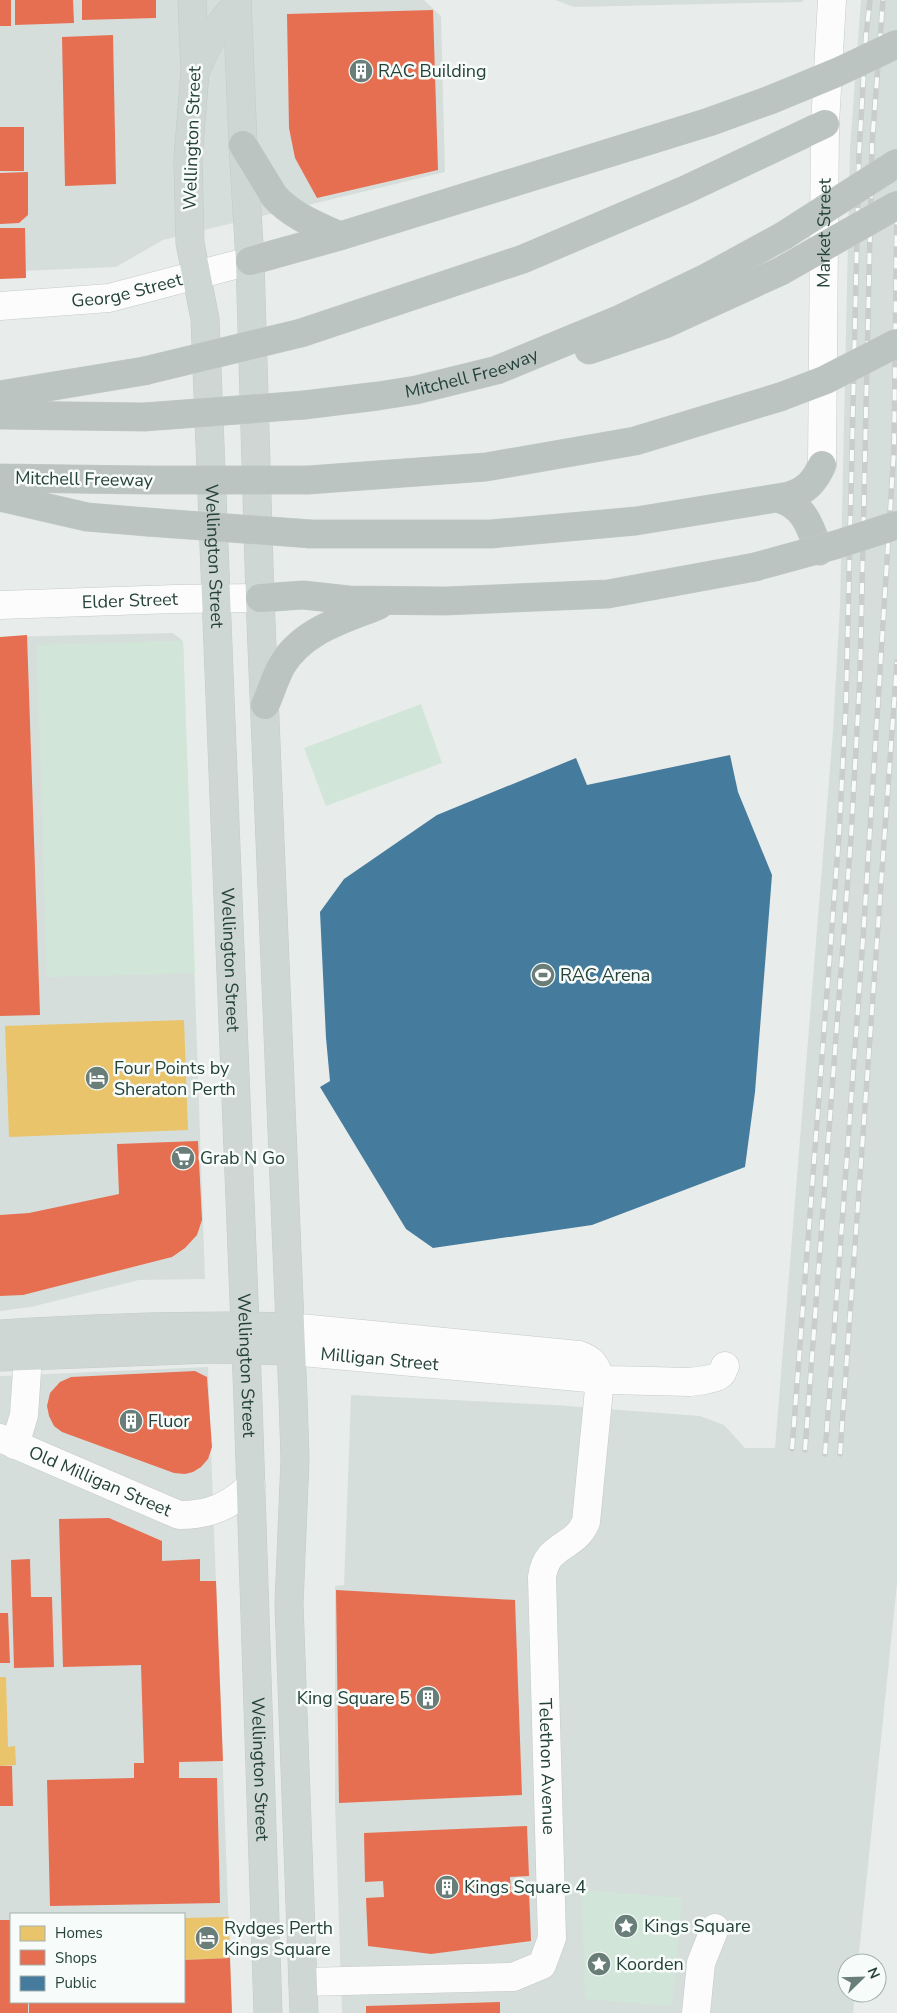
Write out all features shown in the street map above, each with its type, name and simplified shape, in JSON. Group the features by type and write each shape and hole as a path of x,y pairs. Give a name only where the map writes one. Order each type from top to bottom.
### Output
{"highway":[{"path":"250,260 340,236 709,122 770,100 838,72 897,44"},
{"path":"0,395 144,371 301,333 523,259 685,190 825,124"},
{"path":"243,144 274,196 281,204 307,222 340,236"},
{"name":"Mitchell Freeway","path":"0,415 144,417 304,405 416,390 498,370 627,316 706,278 783,236 897,164"},
{"path":"498,370 561,359 665,324 782,271 897,205"},
{"name":"Mitchell Freeway","path":"0,478 308,480 486,467 634,442 780,397 825,380 897,343"},
{"path":"825,380 897,363"},
{"path":"0,497 88,516 147,522 311,534 491,534 636,521 780,499 795,494 807,487 816,477 822,465"},
{"path":"780,499 794,504 804,514 819,551"},
{"path":"260,598 302,596 349,600 445,601 608,594 755,566 835,545 897,525"},
{"path":"265,704 281,666 292,651 306,638 322,628 392,600"}],"main road":[{"name":"Wellington Street","path":"192,0 195,71 188,160 190,243 205,319 251,1485 268,2013"},
{"name":"Wellington Street","path":"237,2 250,260 260,598 295,1459 289,1604 304,2013"},
{"path":"195,71 216,29 237,2"},
{"name":"Milligan Street","path":"0,1334 61,1330 291,1339"},
{"name":"Milligan Street","path":"0,1357 210,1349 245,1337"}],"street":[{"name":"Market Street","path":"822,465 825,124 832,0"},
{"name":"George Street","path":"0,306 108,298 250,260"},
{"name":"Elder Street","path":"0,605 260,598"},
{"name":"Milligan Street","path":"291,1339 579,1355 590,1359 596,1365 600,1379"},
{"name":"Milligan Street","path":"291,1339 600,1379 690,1382 717,1377 725,1366"},
{"path":"8,1442 24,1415 28,1356"},
{"name":"Telethon Avenue","path":"303,1982 513,1977 542,1965 552,1938 542,1577 544,1565 551,1554 576,1538 586,1522 600,1379"},
{"name":"Old Milligan Street","path":"8,1442 179,1515 191,1515 210,1511 228,1504 238,1499 251,1485"},
{"path":"696,2013 701,1963 715,1928"}],"shaded area":[{"path":"0,0 424,0 441,16 445,172 163,240 116,267 0,272"},
{"path":"555,0 803,0 803,2 574,7"},
{"path":"861,0 897,0 897,1584 859,1953 837,1953 837,2003 854,2003 853,2013 342,2013 335,1805 335,1586 344,1585 351,1395 555,1405 700,1416 724,1425 745,1448 775,1448 833,731 840,606 850,147"},
{"path":"173,633 183,641 205,1279 139,1280 31,1307 0,1311 0,637"},
{"path":"208,1367 232,2013 0,2013 0,1376"}],"green space":[{"path":"183,641 195,973 47,977 37,645"},
{"path":"421,704 442,763 326,806 304,748"},
{"name":"Kings Square","path":"582,1890 682,1898 672,2006 585,1999"}],"building: Homes":[{"name":"Four Points by Sheraton Perth","path":"184,1020 188,1130 9,1137 5,1026"},
{"path":"0,1677 6,1677 8,1747 15,1746 16,1765 0,1766"},
{"name":"Rydges Perth Kings Square","path":"229,1917 230,1958 185,1960 185,1918"}],"building: Shops":[{"path":"0,0 11,0 11,26 0,26"},
{"path":"15,0 73,0 74,23 15,25"},
{"path":"82,0 156,0 156,18 82,20"},
{"name":"RAC Building","path":"433,10 438,170 317,198 295,158 289,128 287,14"},
{"path":"113,35 116,184 65,186 62,37"},
{"path":"0,127 24,127 24,171 0,171"},
{"path":"28,172 28,215 19,223 0,224 0,173"},
{"path":"0,228 25,228 26,278 0,279"},
{"path":"27,635 40,1015 0,1016 0,637"},
{"path":"198,1141 202,1220 197,1235 185,1248 172,1257 23,1295 0,1296 0,1215 29,1213 119,1194 117,1144"},
{"name":"Fluor","path":"195,1371 207,1377 212,1447 208,1459 193,1472 185,1474 174,1473 62,1432 54,1426 49,1416 47,1406 50,1393 60,1382 71,1377"},
{"path":"109,1518 162,1541 162,1561 200,1559 200,1581 216,1581 223,1761 179,1762 179,1778 217,1778 220,1903 50,1906 47,1780 134,1778 134,1763 144,1763 141,1665 63,1667 59,1519"},
{"path":"30,1559 31,1597 52,1597 54,1667 14,1668 11,1560"},
{"name":"King Square 5","path":"336,1590 515,1600 522,1795 339,1803"},
{"path":"0,1613 8,1613 10,1663 0,1663"},
{"path":"0,1766 12,1766 13,1806 0,1806"},
{"name":"Kings Square 4","path":"527,1826 529,1876 510,1877 511,1892 529,1891 531,1941 431,1954 368,1946 366,1898 384,1897 383,1881 365,1882 364,1833"},
{"path":"0,1920 10,1920 10,2003 28,2003 28,2013 0,2013"},
{"path":"230,1958 232,2013 29,2013 29,2003 185,2003 185,1960"},
{"path":"500,2002 500,2013 366,2013 366,2006"}],"building: Public":[{"name":"RAC Arena","path":"730,755 738,792 772,875 755,1092 745,1167 592,1225 433,1248 406,1229 320,1087 330,1081 320,912 344,879 437,815 576,758 587,785"}],"railway":[{"path":"792,1449 839,835 846,704 859,153 870,0"},
{"path":"805,1450 851,837 860,676 872,144 883,0"},
{"path":"825,1454 863,939 894,450 897,194"},
{"path":"840,1454 897,662"}],"place":[{"name":"RAC Building","path":"361,71"},
{"name":"RAC Arena","path":"543,975"},
{"name":"Four Points by Sheraton Perth","path":"97,1078"},
{"name":"Grab N Go","path":"183,1158"},
{"name":"Fluor","path":"131,1421"},
{"name":"King Square 5","path":"428,1698"},
{"name":"Kings Square 4","path":"447,1887"},
{"name":"Kings Square","path":"626,1926"},
{"name":"Rydges Perth Kings Square","path":"207,1938"},
{"name":"Koorden","path":"599,1964"}]}
